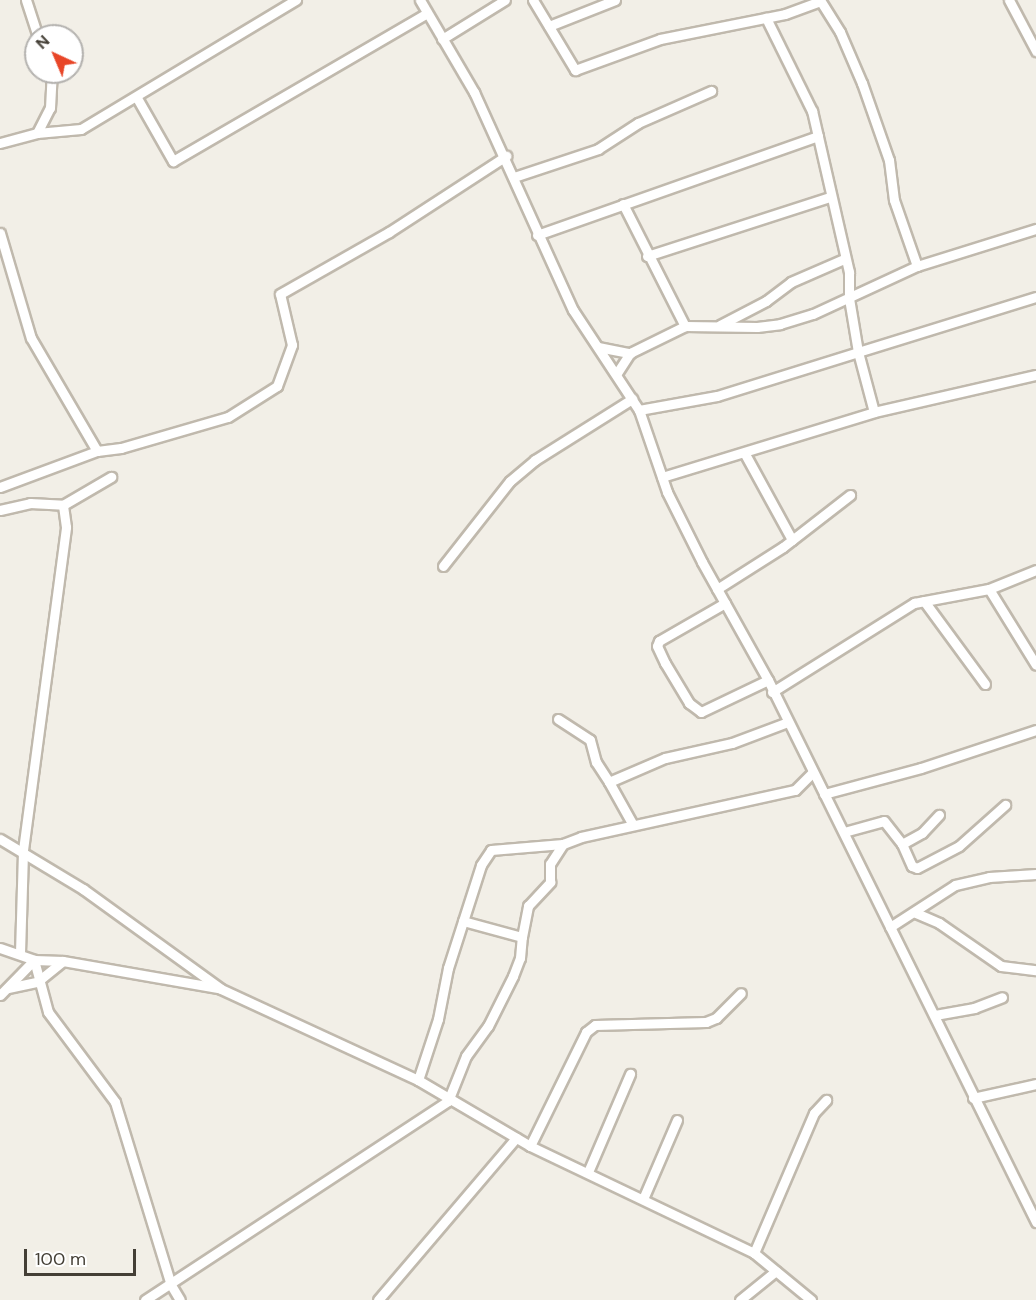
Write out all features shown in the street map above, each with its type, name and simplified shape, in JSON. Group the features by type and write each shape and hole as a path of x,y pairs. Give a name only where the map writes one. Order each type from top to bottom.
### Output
{"street":[{"path":"26,0 34,24"},
{"path":"0,143 38,133 81,129 137,98 296,0"},
{"path":"420,0 506,156 537,235 573,310 639,410 662,477 717,589 768,680 1036,1222"},
{"path":"442,39 493,3 505,0"},
{"path":"533,0 568,63 580,70 660,39 766,18 820,0 840,32 862,83 889,160 894,200 917,266"},
{"path":"549,26 615,0"},
{"path":"1009,0 1036,51"},
{"path":"137,98 173,161 424,15"},
{"path":"766,18 802,87 818,136 844,259 849,272 849,298 858,352 874,412"},
{"path":"38,133 50,108 51,84"},
{"path":"514,177 598,149 638,123 711,90"},
{"path":"537,235 818,136"},
{"path":"0,487 97,451 121,448 228,417 277,386 292,345 280,294 389,232 506,156"},
{"path":"647,256 830,197"},
{"path":"623,204 647,256 685,326"},
{"path":"616,373 630,353 685,326 780,324 849,298 917,266 1036,229"},
{"path":"0,233 31,338 97,451"},
{"path":"718,326 766,301 791,282 844,259"},
{"path":"639,410 717,396 1036,297"},
{"path":"598,347 630,353"},
{"path":"662,477 745,454 874,412 1036,375"},
{"path":"444,566 510,481 535,460 632,399"},
{"path":"745,454 792,540"},
{"path":"0,510 30,503 63,505 111,477"},
{"path":"717,589 792,540 850,495"},
{"path":"20,953 23,850 66,527 63,505"},
{"path":"772,692 900,610 924,601 989,589 1036,570"},
{"path":"989,589 1036,664"},
{"path":"924,601 985,684"},
{"path":"725,603 659,641 657,646 665,663 689,703 701,712 768,680"},
{"path":"558,718 590,740 596,762 633,825"},
{"path":"609,782 665,758 732,743 788,722"},
{"path":"418,1080 463,921 481,865 491,850 563,844 633,825 800,789 822,790 921,768 1036,730"},
{"path":"800,789 812,773"},
{"path":"844,832 880,820 902,844 912,866 928,864 969,838 1005,805"},
{"path":"902,844 922,833 939,815"},
{"path":"0,839 23,850 221,989 418,1080 448,1101 530,1146 754,1253 811,1300"},
{"path":"145,1300 448,1101 466,1056 488,1026 513,976 520,958 528,906 550,882 550,864 563,844"},
{"path":"890,927 916,913 956,885 989,877 1036,873"},
{"path":"916,913 939,923 1001,966 1036,970"},
{"path":"463,921 522,937"},
{"path":"0,948 20,953 34,960 63,961 221,989"},
{"path":"34,960 37,982 48,1012 115,1102 171,1285 180,1300"},
{"path":"0,995 34,960"},
{"path":"8,988 37,982 63,961"},
{"path":"530,1146 586,1032 595,1025 706,1022 717,1018 741,993"},
{"path":"935,1015 974,1008 1002,997"},
{"path":"588,1173 630,1074"},
{"path":"973,1098 1036,1084"},
{"path":"754,1253 814,1113 826,1100"},
{"path":"643,1199 677,1120"},
{"path":"378,1300 516,1138"},
{"path":"740,1300 776,1271"}]}
